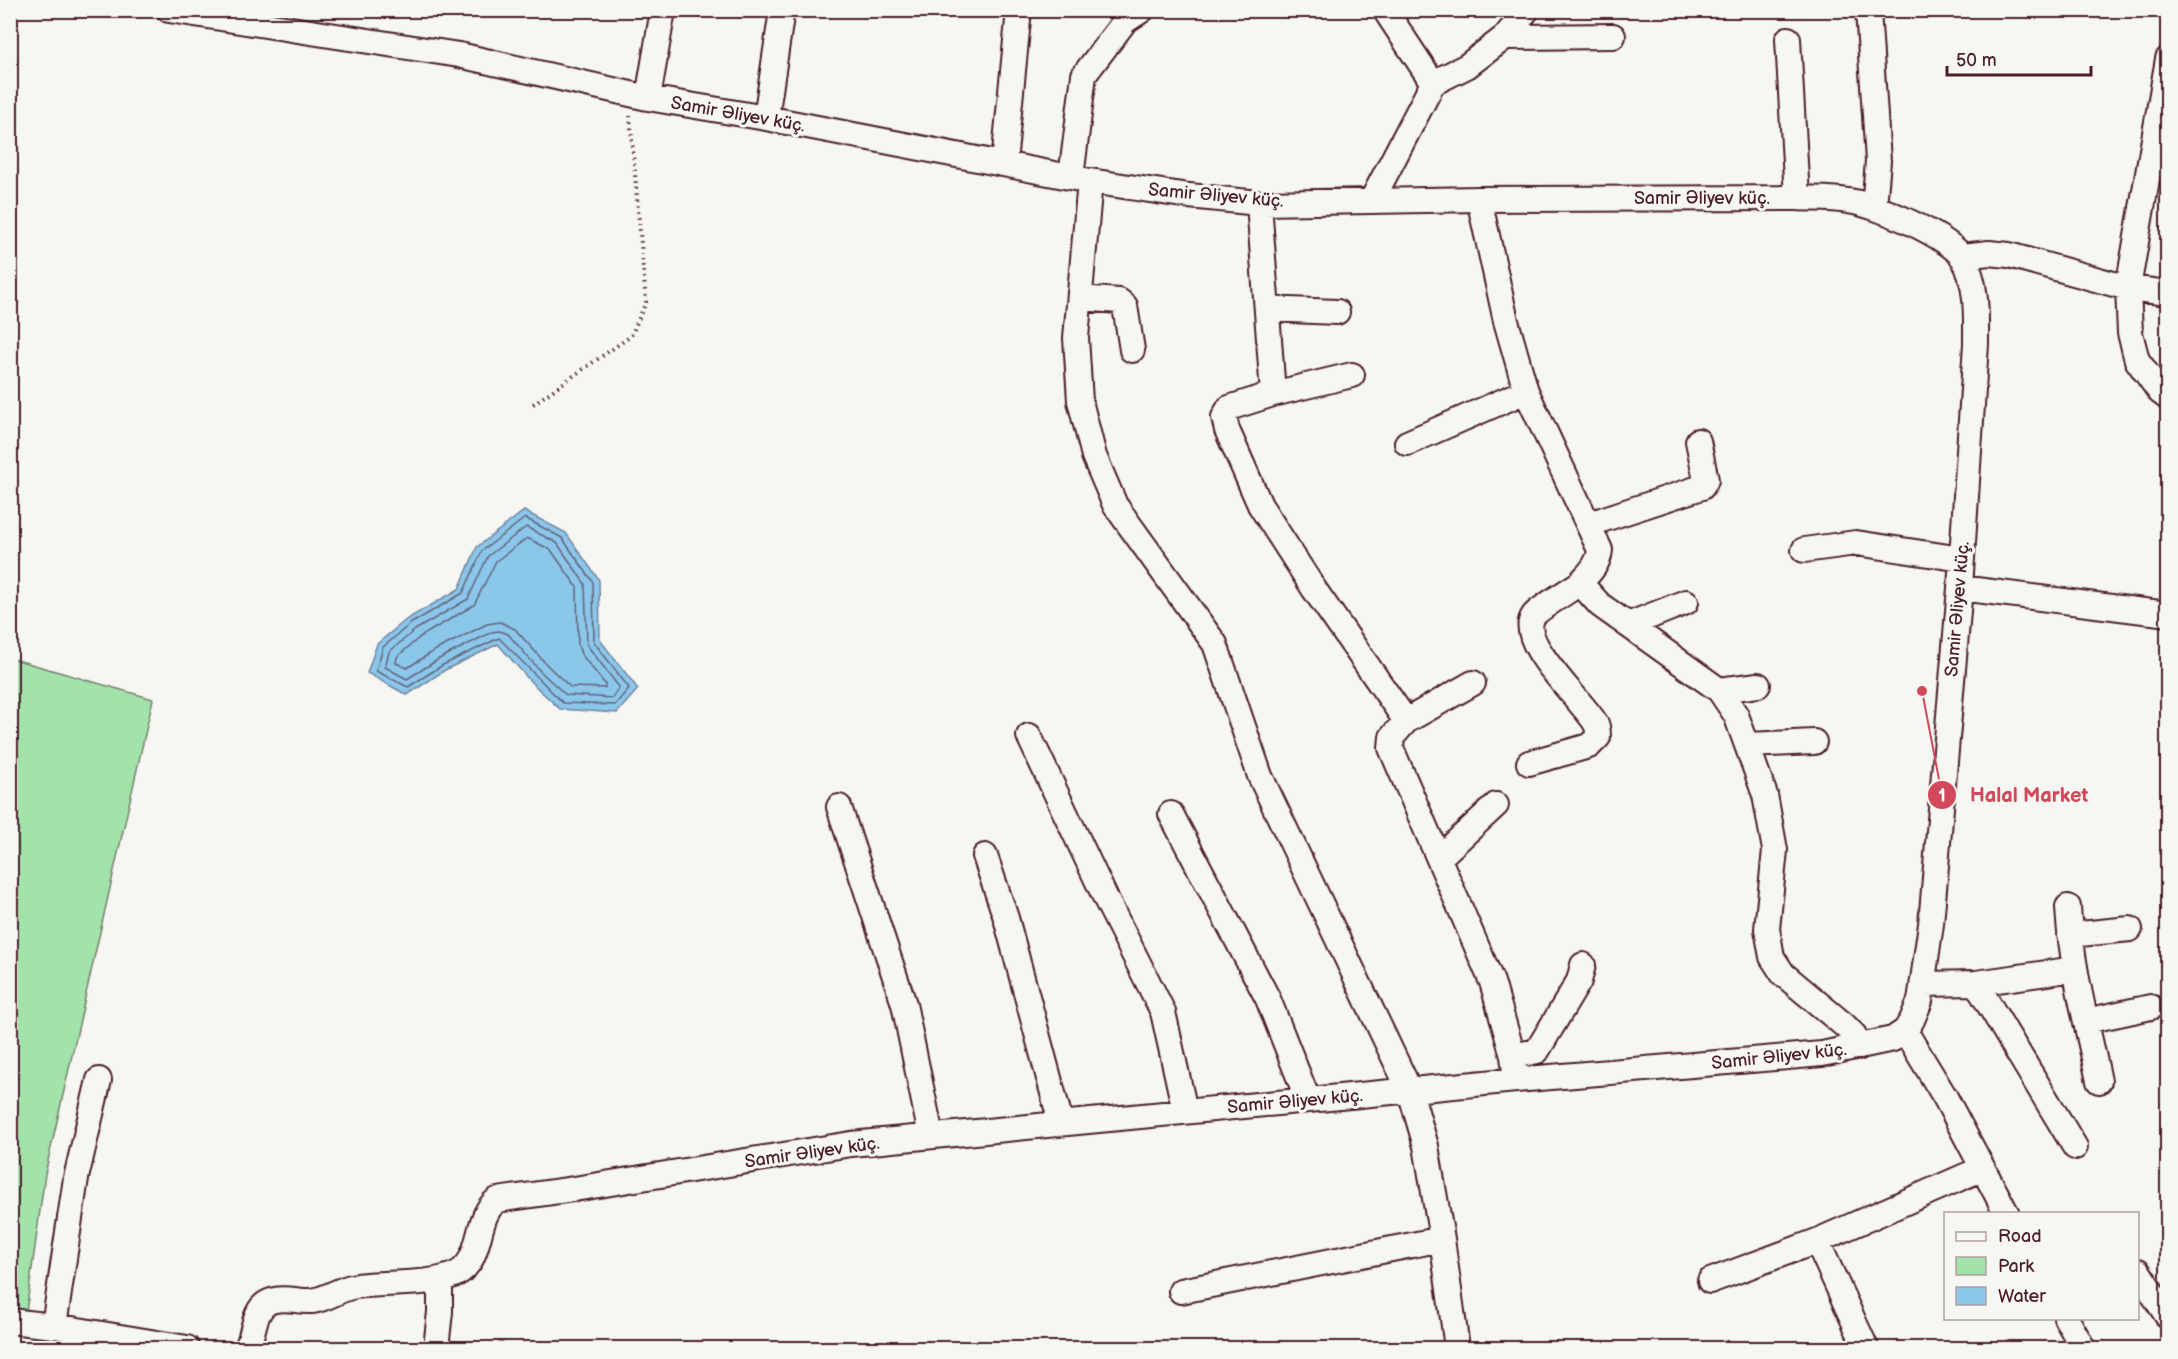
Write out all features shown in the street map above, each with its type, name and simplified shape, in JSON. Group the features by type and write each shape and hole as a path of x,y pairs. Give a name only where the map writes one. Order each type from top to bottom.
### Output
{"street":[{"name":"Samir Əliyev küç.","path":"169,10 459,55 640,96 1005,163 1080,179 1189,196 1259,203 1479,199 1797,198 1848,201 1874,207 1926,231 1962,256 1969,270 1973,288 1976,334 1960,588 1931,924 1923,984 1912,1020 1905,1030 1893,1039 1821,1054 1514,1068 1410,1091 830,1147 574,1190 497,1200 488,1207 475,1250 468,1263 458,1273 440,1279 353,1286 325,1298 311,1301 278,1300 267,1303 260,1311 247,1348"},
{"path":"640,96 663,10"},
{"path":"766,118 782,10"},
{"path":"1005,163 1019,10"},
{"path":"1142,10 1125,21 1084,75 1080,179 1080,297 1076,338 1080,401 1094,456 1115,505 1215,644 1260,776 1410,1091 1426,1146 1457,1348"},
{"path":"1385,10 1434,83"},
{"path":"1372,200 1434,83 1467,66 1505,37 1527,10"},
{"path":"1868,10 1878,161 1874,207"},
{"path":"1505,37 1613,36"},
{"path":"1788,39 1797,198"},
{"path":"2168,59 2128,288 2130,333 2137,360 2160,392 2168,398"},
{"path":"1479,199 1506,321 1526,391 1600,550 1600,557 1593,569 1580,583 1534,615 1531,625 1536,644 1550,668 1597,724 1598,737 1589,746 1529,763"},
{"path":"1259,203 1273,394"},
{"path":"1962,256 1989,253 2009,255 2128,288 2168,293"},
{"path":"1080,297 1119,301 1125,306 1132,350"},
{"path":"1267,309 1337,312"},
{"path":"1353,375 1273,394 1229,408 1224,417 1227,430 1260,505 1314,589 1406,721"},
{"path":"1407,443 1526,391"},
{"path":"1589,524 1702,487 1706,480 1698,441"},
{"path":"1804,550 1856,543 1962,559"},
{"path":"1580,583 1600,605 1719,690 1736,715 1765,795 1775,850 1767,929 1772,957 1783,974 1849,1030 1860,1047"},
{"path":"1960,588 2168,614"},
{"path":"1628,625 1686,602"},
{"path":"1473,683 1406,721 1392,737 1391,748 1440,856 1492,982 1514,1068 1537,1051 1579,981 1583,965"},
{"path":"1719,690 1758,685"},
{"path":"1029,735 1107,901 1164,1012 1185,1111"},
{"path":"1747,745 1814,742"},
{"path":"1440,856 1496,805"},
{"path":"839,807 904,1004 931,1136"},
{"path":"1171,814 1268,999 1308,1100"},
{"path":"985,856 1006,918 1061,1123"},
{"path":"2068,907 2075,969 2099,1081"},
{"path":"2070,935 2130,929"},
{"path":"1923,984 1976,983 2075,969"},
{"path":"1976,983 2075,1147"},
{"path":"2086,1021 2151,1007"},
{"path":"1905,1030 1945,1097 2006,1212"},
{"path":"54,1326 76,1178 99,1080"},
{"path":"1710,1281 1818,1241 1982,1169"},
{"path":"1181,1291 1442,1239"},
{"path":"1818,1241 1863,1347"},
{"path":"2139,1273 2168,1317"},
{"path":"436,1348 440,1312 440,1279"},
{"path":"2067,1320 2083,1348"},
{"path":"10,1321 54,1326 89,1341 187,1348"}],"path":[{"path":"532,404 631,336 646,302 631,133 640,96"}],"green space":[{"path":"10,658 153,699 45,1174 26,1312 10,1309"}],"water":[{"path":"524,511 566,533 599,580 600,640 638,689 617,713 560,709 531,682 498,644 445,670 407,695 367,673 377,644 407,619 459,589 477,547"}],"place":[{"name":"Halal Market","path":"1922,691"}]}
